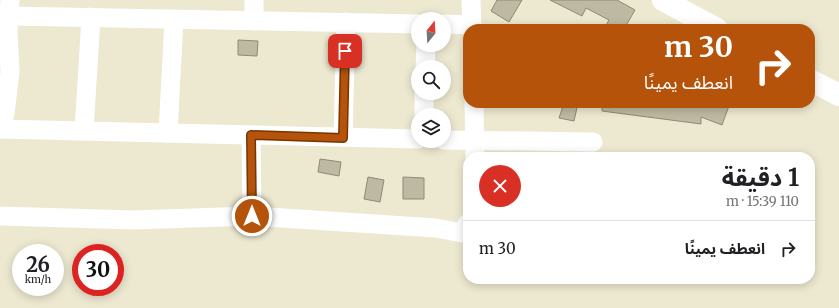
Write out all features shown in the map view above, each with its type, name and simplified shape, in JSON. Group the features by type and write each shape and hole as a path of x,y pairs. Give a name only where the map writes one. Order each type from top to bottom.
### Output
{"street":[{"path":"254,0 254,20"},
{"path":"663,0 708,24"},
{"path":"472,1 472,24"},
{"path":"0,124 5,114 10,72 8,31 10,8 91,18 411,24"},
{"path":"84,131 91,18"},
{"path":"168,133 174,19"},
{"path":"343,138 346,22"},
{"path":"451,25 463,26"},
{"path":"815,83 839,95"},
{"path":"474,108 475,149"},
{"path":"0,129 411,139"},
{"path":"251,135 252,216"},
{"path":"451,142 475,149 593,142"},
{"path":"0,216 133,220 252,216 436,228 462,233 463,231"}],"building":[{"path":"497,0 522,0 509,22 491,11"},
{"path":"550,0 617,0 635,10 627,24 607,24 609,20 586,8 582,16"},
{"path":"238,40 258,41 257,56 238,55"},
{"path":"562,108 577,108 574,121 559,118"},
{"path":"602,108 728,108 722,125 701,117 701,124 602,111"},
{"path":"320,159 341,162 339,176 318,172"},
{"path":"368,177 384,180 380,202 364,199"},
{"path":"403,177 424,178 424,199 403,199"}],"route":[{"path":"252,216 251,135 343,138 345,51"}]}
